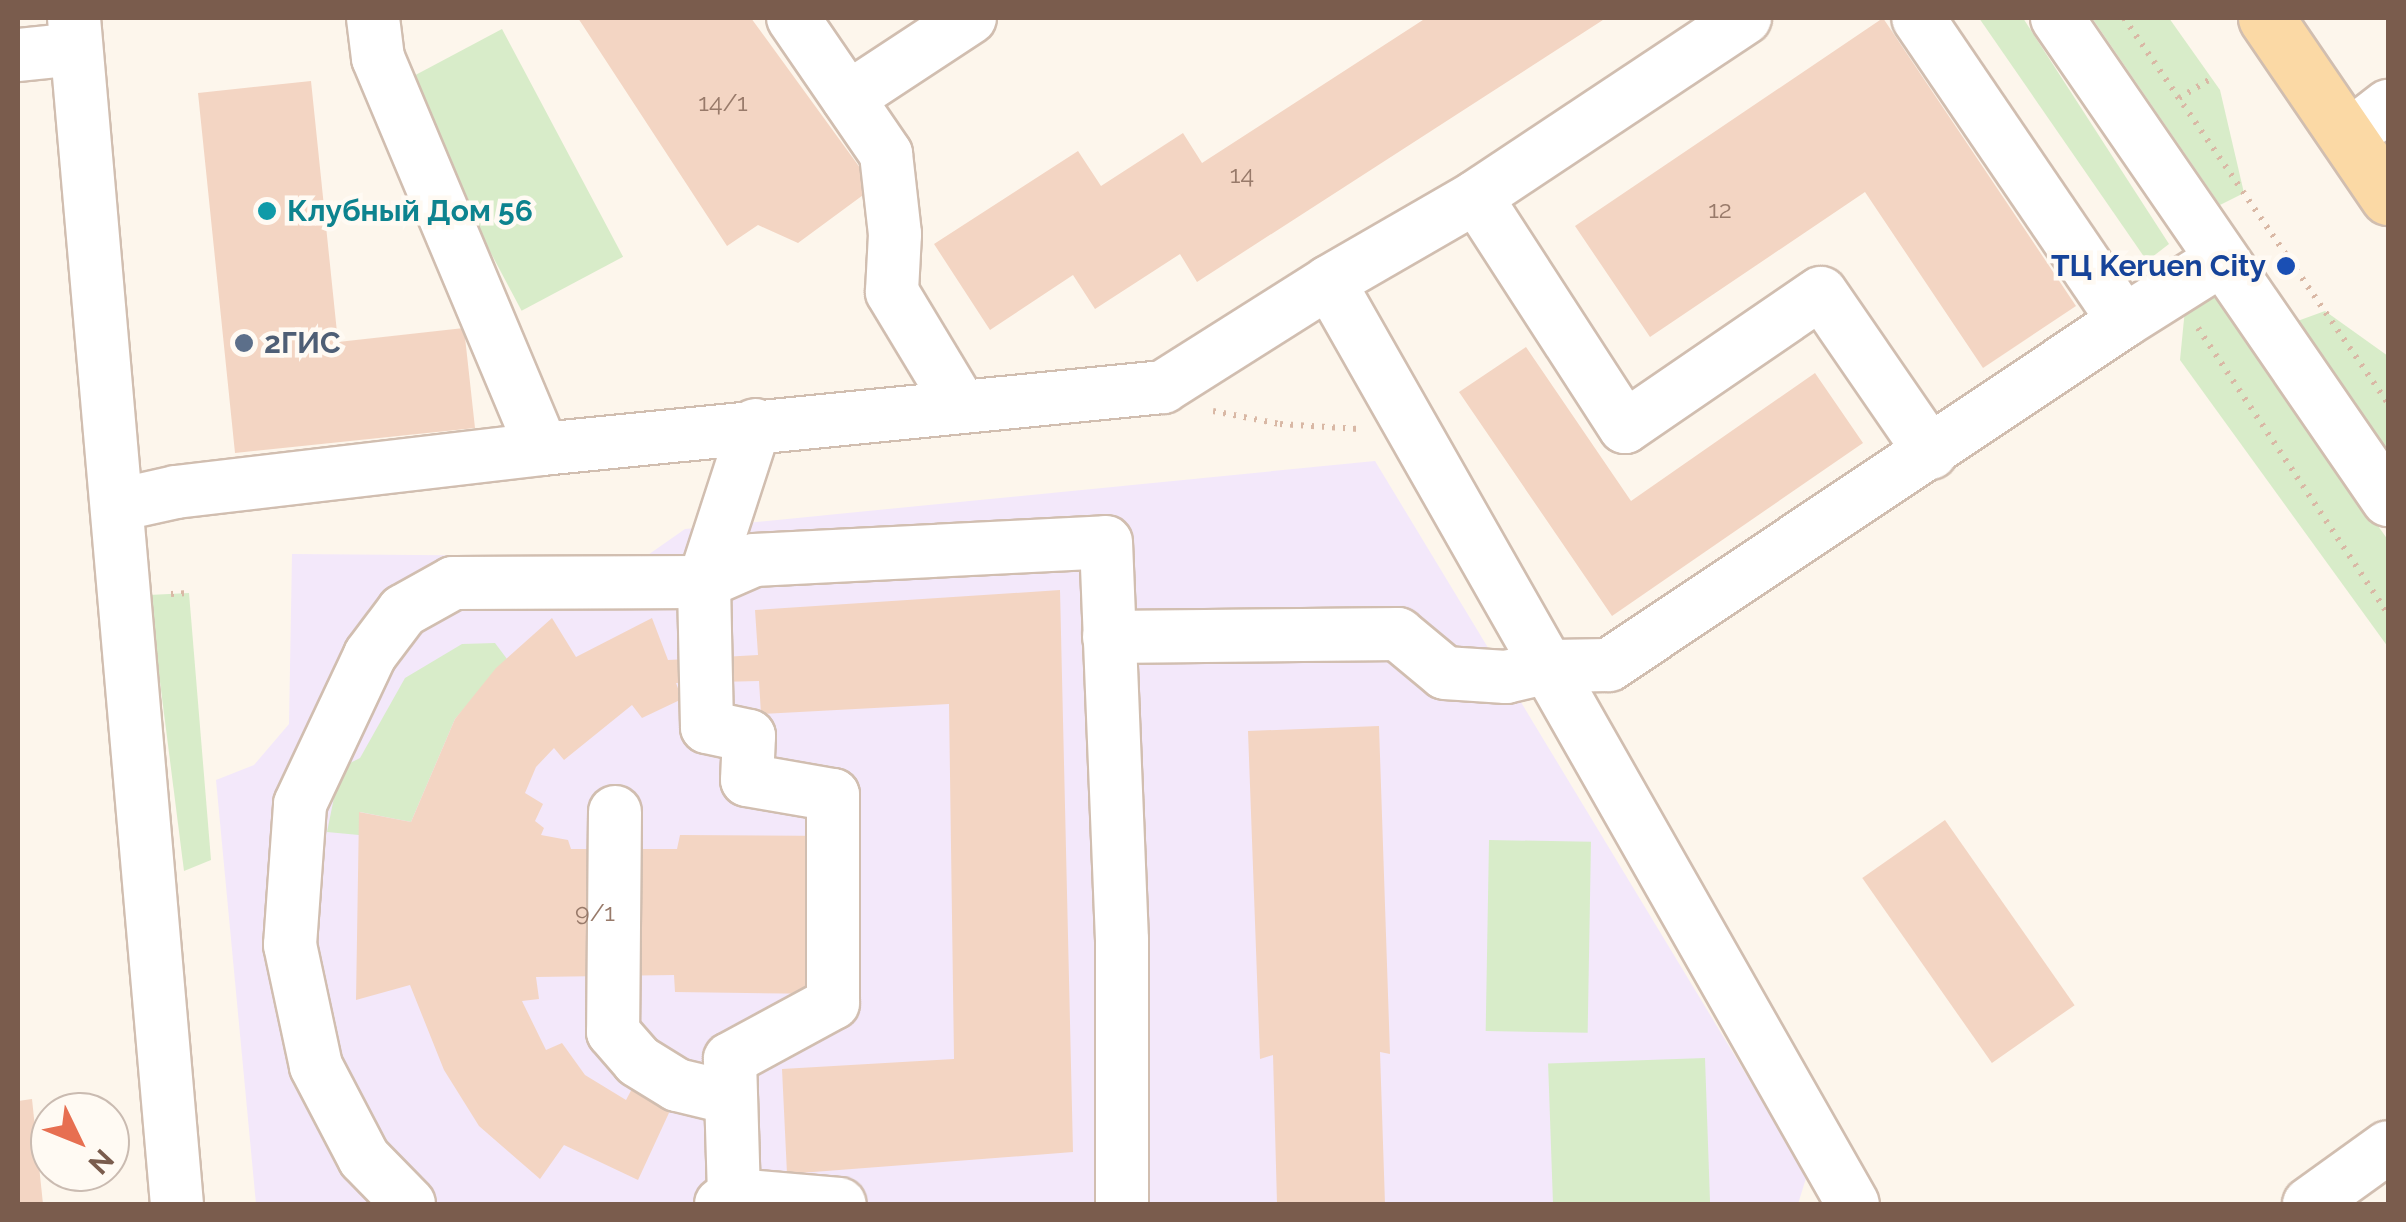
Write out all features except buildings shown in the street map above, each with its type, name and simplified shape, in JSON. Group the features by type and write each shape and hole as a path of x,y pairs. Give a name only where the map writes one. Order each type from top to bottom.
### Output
{"main road":[{"path":"2266,18 2368,122 2388,197"}],"lane":[{"path":"372,18 378,58 542,449"},
{"path":"793,18 886,154 895,234 892,292 959,402"},
{"path":"848,98 970,18"},
{"path":"118,505 176,492 542,449 959,402 1163,387 1329,282 1476,197 1745,18"},
{"path":"1918,18 2124,322"},
{"path":"2057,18 2388,500"},
{"path":"18,55 75,33 177,1204"},
{"path":"1476,197 1625,427 1822,292 1931,453"},
{"path":"1109,637 1398,634 1445,672 1506,677 1552,666 1609,665 2222,260"},
{"path":"1329,282 1552,666 1854,1204"},
{"path":"755,425 704,582 707,727 748,736 747,780 833,796 834,1003 730,1059 727,1200 840,1204"},
{"path":"409,1204 364,1158 316,1066 290,946 300,804 362,672 403,611 453,584 704,582 754,560 1106,542 1122,940 1122,1204"},
{"path":"616,812 613,1032 638,1061 677,1085 727,1097"},
{"path":"2309,1204 2388,1147"}],"path":[{"path":"2124,18 2388,404"},
{"path":"2178,98 2212,78"},
{"path":"2175,293 2388,614"},
{"path":"1192,407 1280,424 1366,429"}],"shaded area":[{"path":"1375,461 1807,1175 1798,1204 256,1204 216,780 254,765 289,724 292,554 645,557 685,529"}],"green space":[{"path":"1979,18 2023,18 2169,244 2147,261"},
{"path":"2092,18 2169,18 2220,90 2244,193 2220,205"},
{"path":"502,29 623,257 522,311 400,83"},
{"path":"2213,292 2388,540 2388,647 2180,360 2185,309"},
{"path":"2325,311 2388,356 2388,461 2292,323"},
{"path":"189,593 211,860 184,871 149,595"},
{"path":"495,643 507,659 455,719 411,822 360,812 359,835 327,832 340,768 360,758 405,678 462,644"},
{"path":"1489,840 1591,842 1588,1033 1486,1031"},
{"path":"1705,1058 1710,1204 1553,1204 1548,1063"}],"place":[{"name":"Клубный Дом 56","path":"267,211"},
{"name":"ТЦ Keruen City","path":"2286,266"},
{"name":"2ГИС","path":"244,343"}]}
